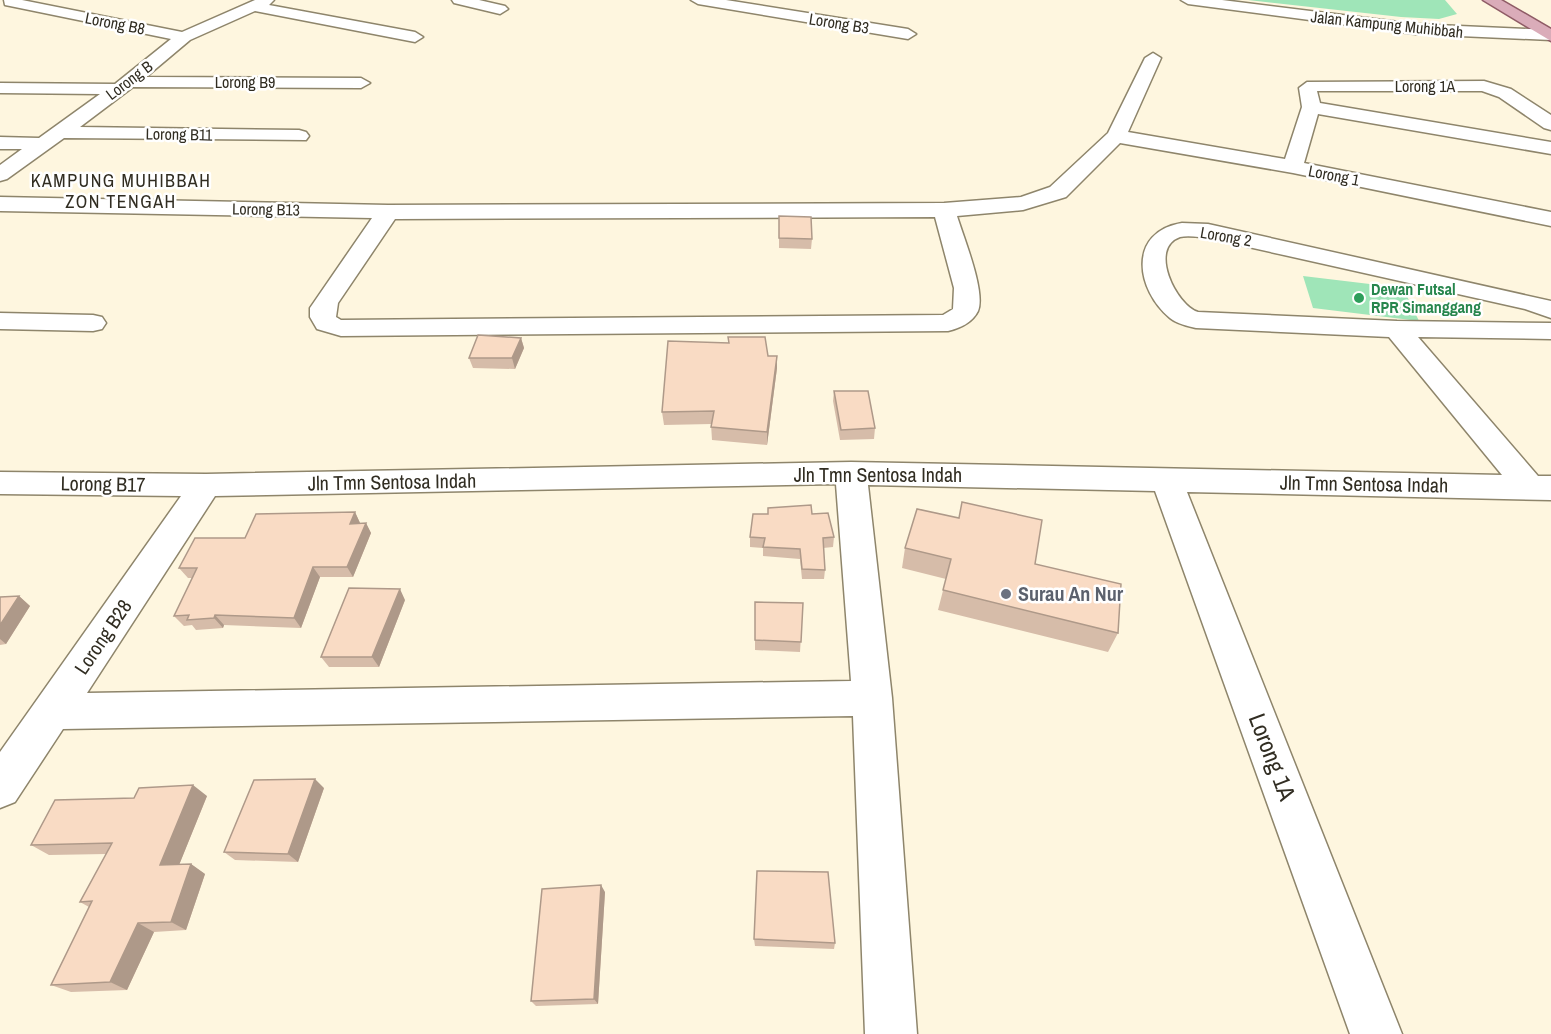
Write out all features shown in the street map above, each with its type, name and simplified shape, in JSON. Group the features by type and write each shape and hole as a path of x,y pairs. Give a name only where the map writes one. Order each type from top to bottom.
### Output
{"main road":[{"path":"1490,0 1551,36"}],"street":[{"path":"459,0 500,9"},
{"name":"Lorong B3","path":"698,0 908,34"},
{"name":"Jalan Kampung Muhibbah","path":"1188,0 1393,26 1504,36 1551,36"},
{"name":"Lorong B8","path":"10,2 184,37"},
{"path":"262,2 415,37"},
{"name":"Lorong B","path":"0,175 123,85 184,37 262,2"},
{"path":"812,18 830,6"},
{"path":"1116,136 1154,58"},
{"name":"Lorong B9","path":"0,88 361,83"},
{"name":"Lorong 1A","path":"1293,167 1311,107 1308,88 1313,86 1484,86 1505,93 1551,124"},
{"name":"Lorong 1A","path":"1311,107 1551,148"},
{"name":"Lorong B11","path":"0,143 51,138 299,136"},
{"name":"Lorong 1","path":"1116,136 1293,167 1551,219"},
{"name":"Lorong B13","path":"0,204 388,212 944,210 1023,203 1058,192 1116,136"},
{"path":"388,212 325,303 320,314 327,324 341,328 481,328 948,323 961,316 968,299 944,210"},
{"name":"Lorong 2","path":"1551,310 1533,303 1208,231 1175,231 1166,235 1155,249 1153,267 1161,285 1170,302 1180,314 1186,317 1217,323 1551,331"},
{"path":"0,321 93,323"},
{"path":"1397,329 1540,487"},
{"path":"851,473 872,698 891,1034"},
{"name":"Jln Tmn Sentosa Indah","path":"206,485 851,473 1540,487"},
{"name":"Lorong 1A","path":"1167,480 1376,1034"},
{"name":"Lorong B17","path":"0,483 206,485"},
{"name":"Lorong B28","path":"0,788 206,485"},
{"path":"53,711 872,698"}],"green space":[{"path":"1248,0 1445,0 1457,14 1439,19 1401,17"},
{"name":"Dewan Futsal RPR Simanggang","path":"1303,276 1403,288 1419,321 1313,308"}],"building":[{"path":"779,216 811,217 812,239 779,238"},
{"path":"478,335 521,338 512,358 469,358"},
{"path":"728,337 765,337 768,356 777,356 767,432 711,427 714,411 662,412 668,341 729,343"},
{"path":"834,391 868,391 875,428 841,430"},
{"name":"Surau An Nur","path":"962,502 1042,520 1035,564 1121,584 1118,633 943,590 951,559 905,548 917,509 959,518"},
{"path":"811,505 812,514 828,513 834,537 823,538 825,570 802,569 800,549 763,547 765,538 750,537 753,514 768,514 768,508"},
{"path":"355,512 350,524 366,523 347,567 313,567 294,618 215,615 214,618 187,620 189,615 174,616 197,568 179,568 195,538 245,538 256,514"},
{"path":"349,588 400,589 372,657 321,657"},
{"path":"19,596 0,625 0,597"},
{"path":"755,602 803,603 801,642 755,640"},
{"path":"315,779 288,854 224,852 254,780"},
{"path":"193,785 160,865 191,864 171,922 138,923 110,982 51,985 92,901 80,902 112,843 31,845 55,800 134,798 139,788"},
{"path":"757,871 828,872 835,943 754,939"},
{"path":"601,885 594,999 531,1001 542,889"}],"place":[{"name":"Dewan Futsal RPR Simanggang","path":"1359,298"},
{"name":"Surau An Nur","path":"1006,594"}],"district":[{"name":"KAMPUNG MUHIBBAH ZON TENGAH","path":"121,192"}]}
